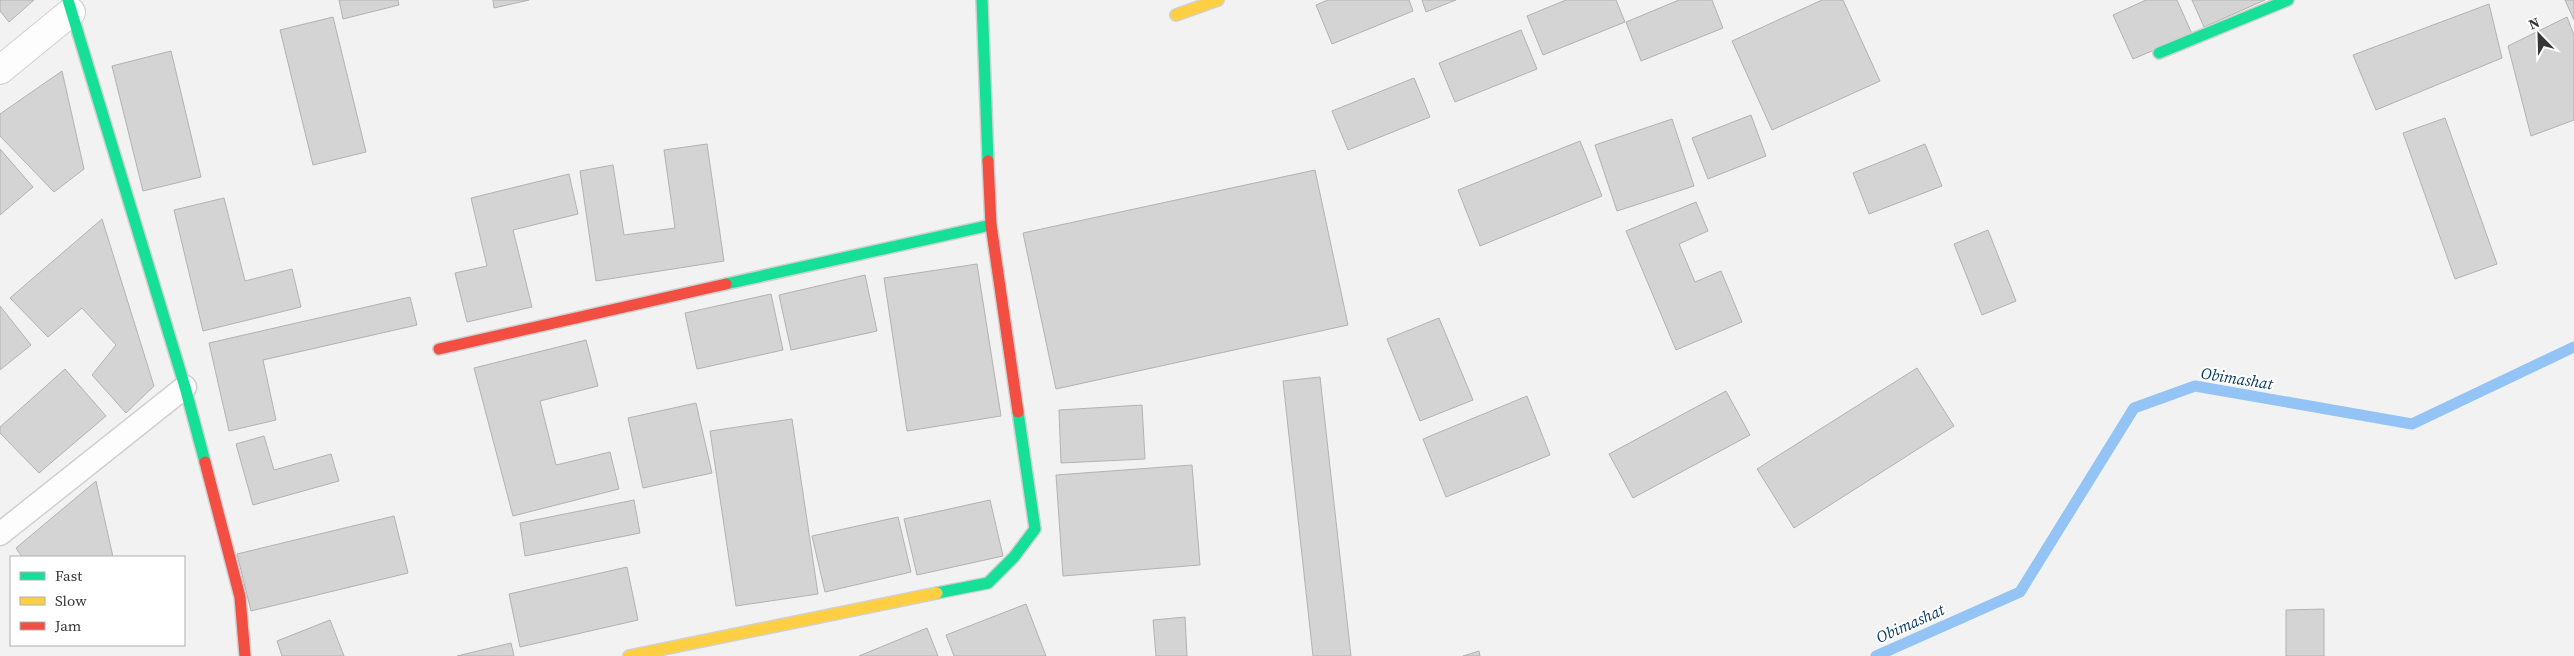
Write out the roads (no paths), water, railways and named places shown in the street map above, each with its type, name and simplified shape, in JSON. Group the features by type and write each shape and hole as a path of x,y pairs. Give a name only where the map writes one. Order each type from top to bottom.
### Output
{"street":[{"path":"629,656 988,583 1014,557 1035,529 991,225 982,0"},
{"path":"1176,15 1218,0"},
{"path":"2160,53 2288,0"},
{"path":"0,70 70,6 185,388 240,597 245,656"},
{"path":"439,349 991,225"}],"lane":[{"path":"0,534 185,388"}],"waterway":[{"name":"Obimashat","path":"1876,656 2020,592 2134,408 2195,386 2412,424 2574,347"}]}
